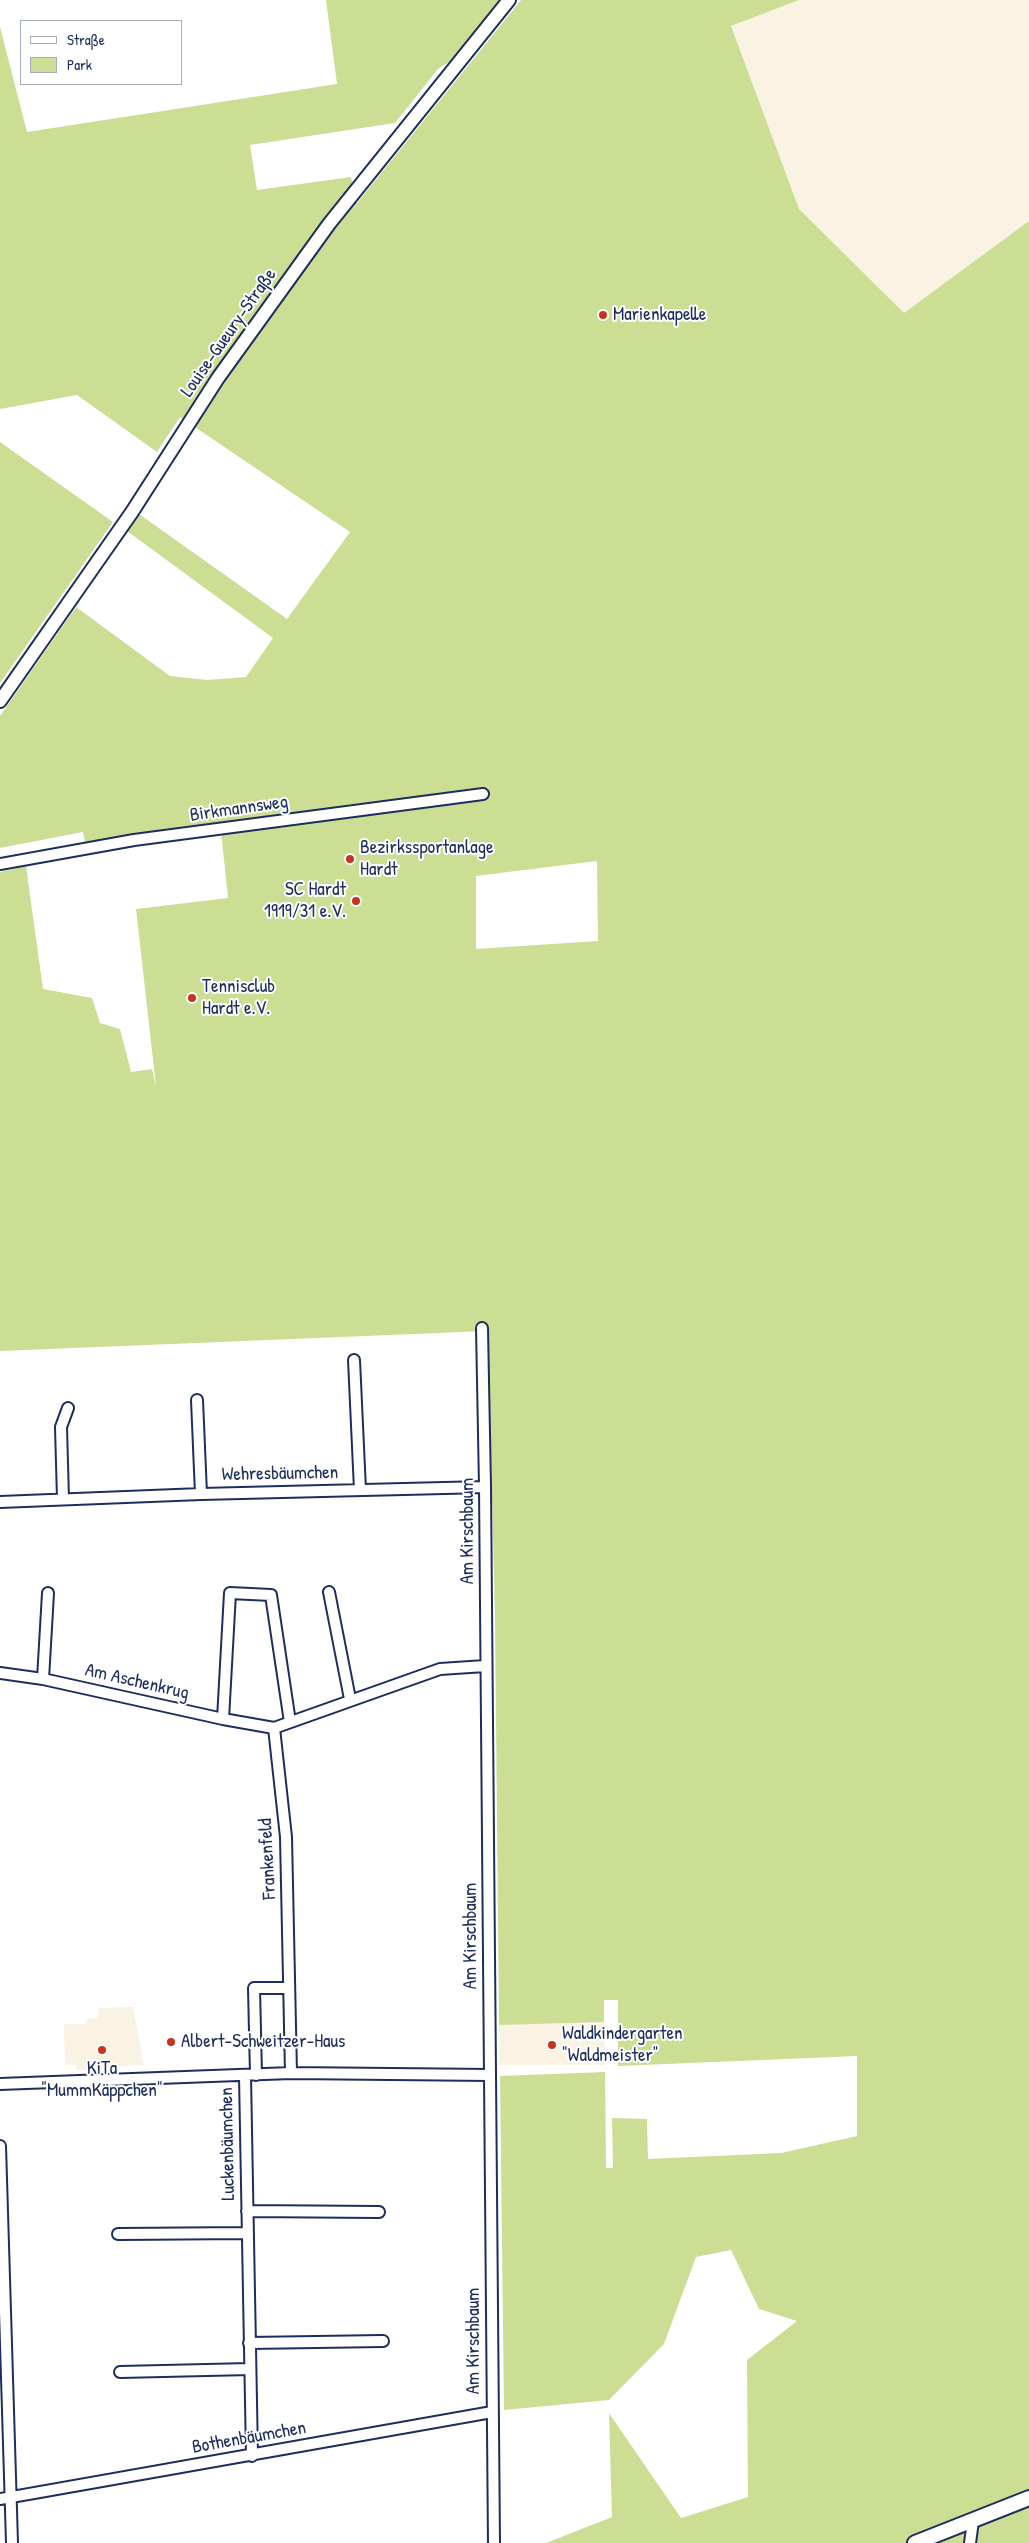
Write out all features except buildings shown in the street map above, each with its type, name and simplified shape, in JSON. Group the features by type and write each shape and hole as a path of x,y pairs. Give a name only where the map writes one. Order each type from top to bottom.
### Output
{"main road":[{"path":"915,2543 1029,2498"}],"street":[{"name":"Louise-Gueury-Straße","path":"0,701 122,527 218,378 329,224 509,0"},
{"name":"Birkmannsweg","path":"0,864 134,840 483,794"},
{"name":"Am Kirschbaum","path":"482,1328 494,2543"},
{"name":"Wehresbäumchen","path":"354,1360 360,1490"},
{"name":"Wehresbäumchen","path":"197,1400 200,1494"},
{"path":"63,1499 61,1427 68,1408"},
{"name":"Wehresbäumchen","path":"0,1502 200,1494 485,1487"},
{"path":"329,1592 350,1699"},
{"path":"42,1679 48,1593"},
{"path":"223,1719 230,1593 262,1594 270,1595 290,1722"},
{"path":"274,1728 350,1699 440,1669 486,1666"},
{"name":"Am Aschenkrug","path":"0,1673 42,1679 223,1719 274,1728"},
{"name":"Frankenfeld","path":"274,1728 286,1837 291,2073"},
{"path":"250,2075 254,1988 289,1988"},
{"path":"0,2084 291,2073 490,2075"},
{"name":"Luckenbäumchen","path":"250,2075 247,2233 252,2456"},
{"path":"0,2146 1,2241 12,2497 12,2543"},
{"name":"Luckenbäumchen","path":"247,2211 379,2212"},
{"path":"118,2234 247,2233"},
{"path":"249,2343 383,2341"},
{"path":"120,2372 250,2369"},
{"name":"Bothenbäumchen","path":"0,2499 252,2456 492,2412"},
{"path":"970,2543 973,2521"}],"shaded area":[{"path":"799,0 1029,0 1029,221 904,314 799,209 731,26"},
{"name":"KiTa \"MummKäppchen\"","path":"133,2007 144,2065 111,2066 111,2069 76,2070 76,2065 65,2065 64,2024 86,2024 86,2019 98,2018 99,2008"},
{"name":"Waldkindergarten \"Waldmeister\"","path":"604,2022 605,2065 499,2065 499,2025"}],"green space":[{"path":"326,0 502,0 449,62 438,69 395,123 250,145 257,190 351,177 357,203 521,0 799,0 731,26 799,209 904,313 1029,221 1029,2543 546,2543 612,2517 609,2413 681,2518 748,2497 747,2360 797,2321 759,2309 731,2250 696,2257 664,2344 609,2400 504,2410 500,2076 605,2072 606,2168 613,2168 612,2118 647,2119 648,2159 781,2153 857,2136 857,2056 618,2066 618,2000 604,2000 604,2022 499,2025 495,1618 488,1331 0,1351 0,872 26,866 43,989 92,998 100,1023 120,1029 131,1072 152,1069 156,1086 136,909 228,898 220,822 85,842 83,832 0,848 0,716 76,607 170,676 207,680 246,677 273,638 127,531 139,514 287,619 350,532 180,417 157,452 77,395 0,409 0,27 27,132 337,84","holes":["597,861 598,941 476,949 476,876"]},
{"path":"0,442 113,522 0,683"}],"place":[{"name":"Marienkapelle","path":"603,315"},
{"name":"Bezirkssportanlage Hardt","path":"350,859"},
{"name":"SC Hardt 1919/31 e.V.","path":"356,901"},
{"name":"Tennisclub Hardt e.V.","path":"192,998"},
{"name":"Albert-Schweitzer-Haus","path":"171,2042"},
{"name":"Waldkindergarten \"Waldmeister\"","path":"552,2045"},
{"name":"KiTa \"MummKäppchen\"","path":"102,2050"}]}
